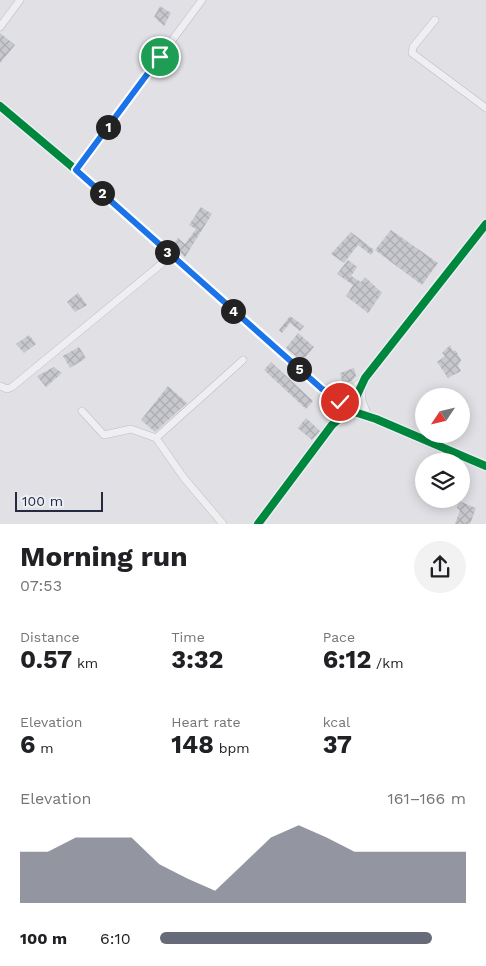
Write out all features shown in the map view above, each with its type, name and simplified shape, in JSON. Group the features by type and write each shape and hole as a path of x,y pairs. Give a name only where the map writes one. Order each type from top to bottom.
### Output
{"street":[{"path":"0,27 20,0"},
{"path":"76,170 202,0"},
{"path":"435,20 413,46 412,53 486,108"},
{"path":"0,106 76,170 322,389 339,407 376,419 486,466"},
{"path":"258,524 332,425 353,404 363,381 486,224"},
{"path":"0,386 7,389 12,387 171,256"},
{"path":"156,438 243,360"},
{"path":"332,425 342,397 363,381"},
{"path":"363,381 364,407 369,415"},
{"path":"322,389 342,397 376,419"},
{"path":"82,411 104,434 132,429 156,438 184,478 224,524"}],"building":[{"path":"160,6 171,13 164,26 154,17"},
{"path":"0,33 15,45 0,63"},
{"path":"201,207 212,214 185,257 172,245 178,238 185,244 196,229 189,225"},
{"path":"391,230 438,263 422,285 375,250"},
{"path":"351,232 374,250 371,255 358,245 344,263 331,254"},
{"path":"348,260 357,267 351,276 361,282 365,277 382,293 368,313 346,296 353,285 337,274"},
{"path":"78,293 87,305 75,312 67,302"},
{"path":"290,316 304,326 300,331 290,323 282,333 279,330"},
{"path":"298,333 314,347 302,361 286,348"},
{"path":"29,335 36,344 24,353 16,344"},
{"path":"450,345 461,360 458,366 461,371 448,378 437,362 445,356 442,353"},
{"path":"79,347 86,358 70,368 63,356"},
{"path":"271,362 313,401 306,409 264,370"},
{"path":"54,367 62,373 46,387 37,376"},
{"path":"354,368 356,376 352,381 343,384 340,373"},
{"path":"168,386 187,403 155,432 141,420"},
{"path":"306,418 320,431 312,440 298,428"},
{"path":"470,506 476,508 470,524 455,524 460,510 457,508 470,508"}],"cycle path":[{"path":"0,106 76,170 322,389 339,407 376,419 486,466"},
{"path":"258,524 332,425 351,408 365,378 486,224"}],"route":[{"path":"160,57 76,170 322,389 342,397 340,402"}]}
